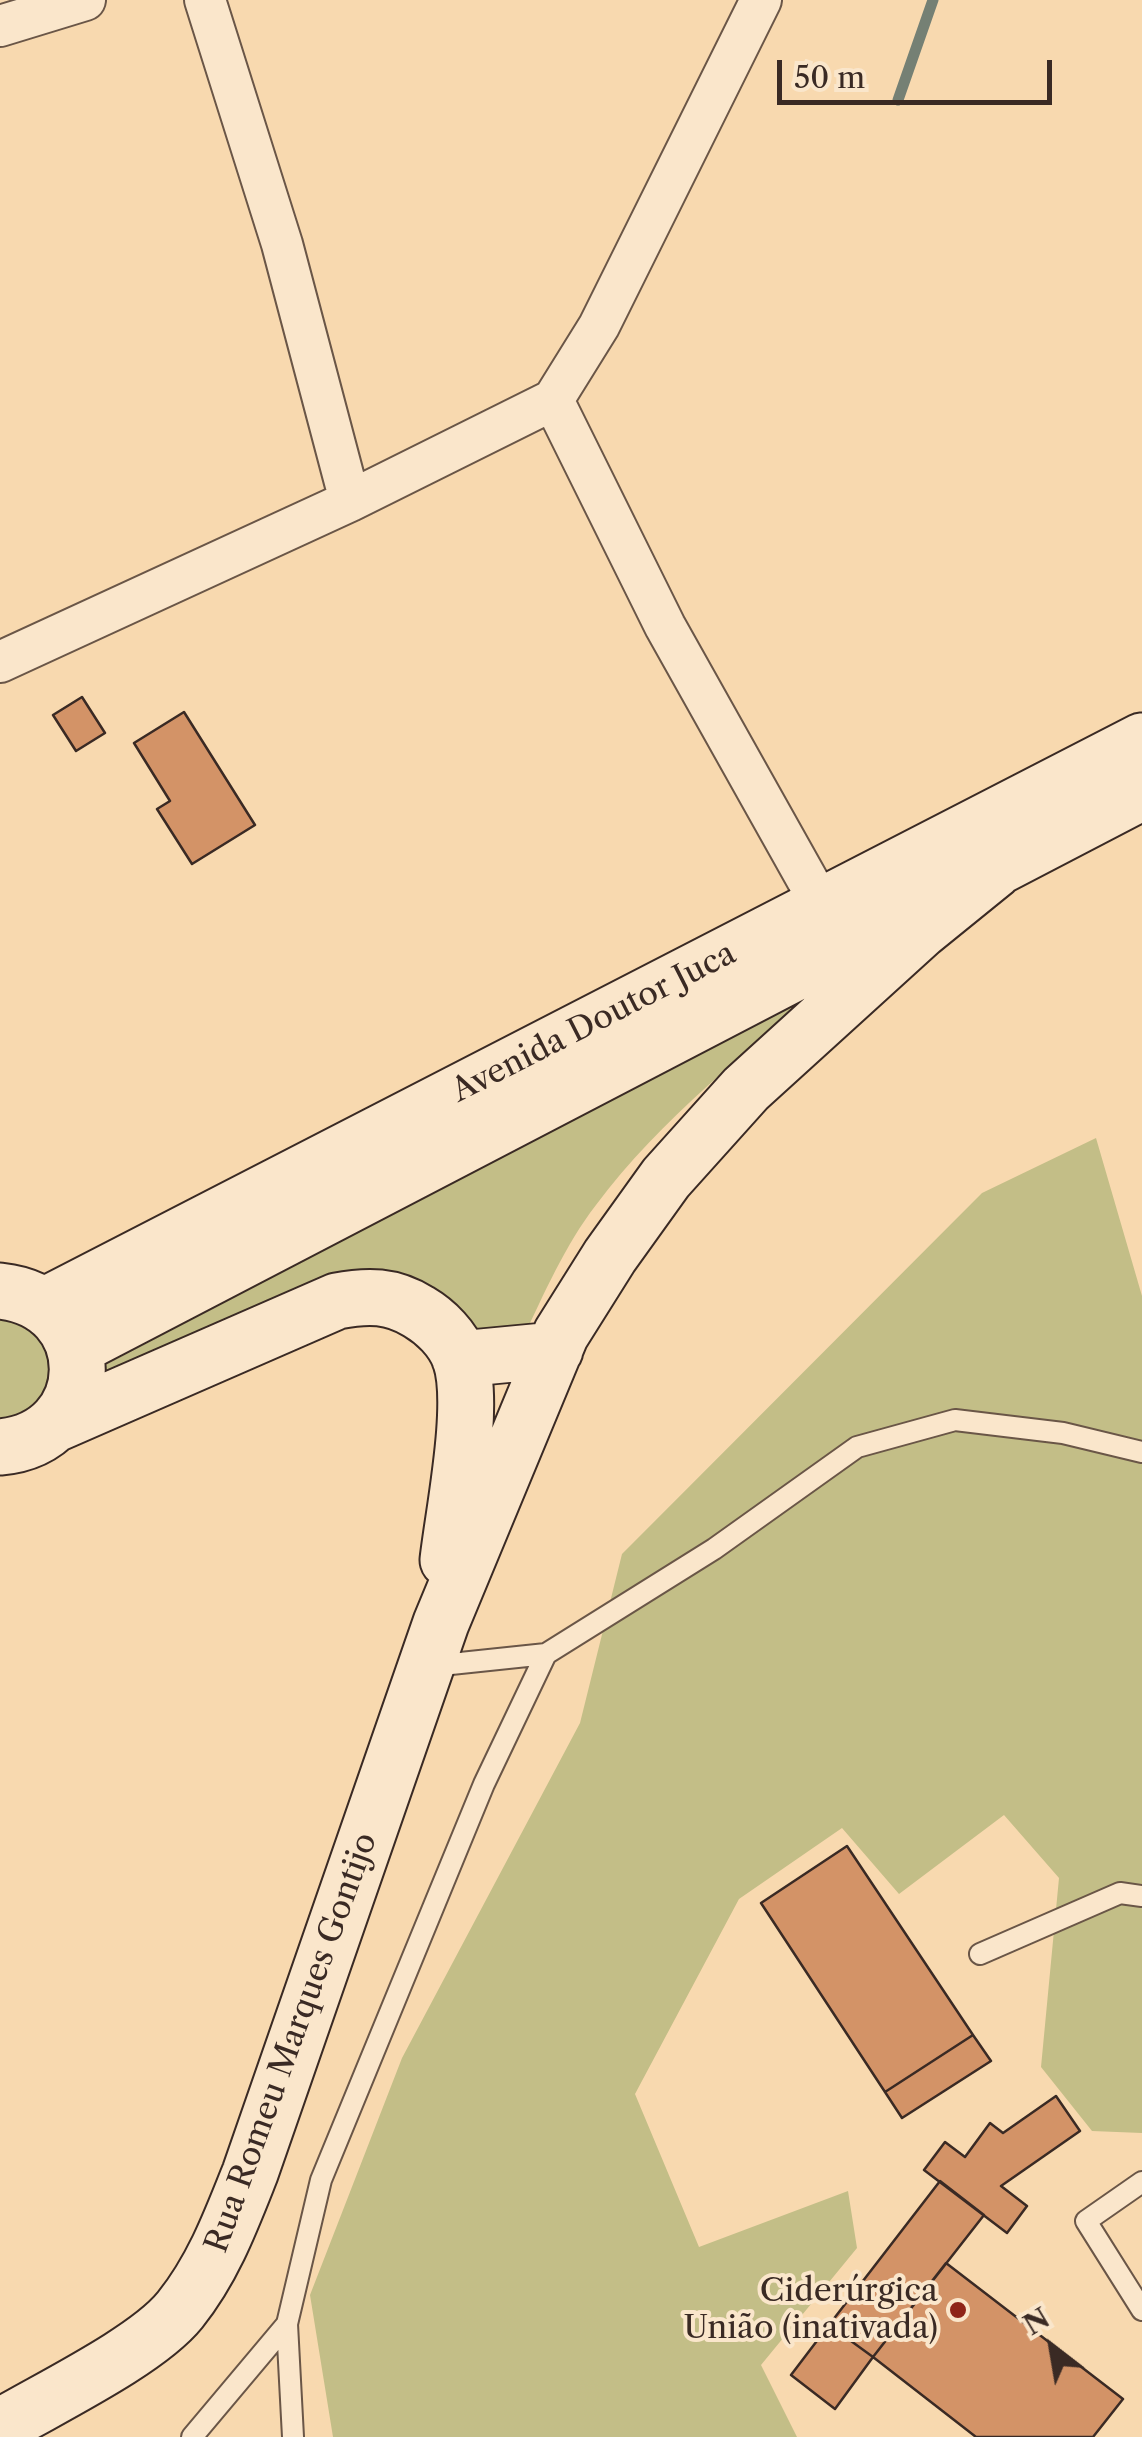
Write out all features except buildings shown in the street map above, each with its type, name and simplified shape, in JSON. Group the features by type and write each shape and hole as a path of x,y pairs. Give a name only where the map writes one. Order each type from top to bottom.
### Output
{"street":[{"path":"0,26 85,0"},
{"path":"206,0 282,244 350,501"},
{"path":"0,662 350,501 553,400 599,326 761,0"},
{"path":"553,400 665,626 822,906"},
{"name":"Avenida Doutor Juca","path":"41,1315 1142,741"},
{"name":"Avenida Doutor Juca","path":"41,1315 995,870 1142,792"},
{"path":"435,1644 561,1334 666,1178 732,1104 906,943 995,870"},
{"path":"53,1425 338,1302 368,1295 402,1301 430,1319 451,1342 460,1358 464,1381 463,1430 435,1644"},
{"path":"0,1447 19,1445 42,1435 73,1396 78,1372 41,1315"},
{"path":"460,1358 555,1350"},
{"name":"Rua Romeu Marques Gontijo","path":"0,2427 138,2346 179,2312 218,2253 435,1644"}],"lane":[{"path":"293,2437 287,2324 321,2180 484,1784 546,1654 714,1548 857,1447 955,1420 1064,1434 1142,1452"},
{"path":"435,1644 546,1654"},
{"path":"980,1954 1120,1894 1142,1896"},
{"path":"1142,2182 1086,2221 1142,2310"},
{"path":"192,2437 287,2324"}],"shaded area":[{"path":"830,982 677,1114 621,1173 574,1236 522,1340 478,1343 433,1293 100,1380 107,1364"},
{"path":"1096,1138 1142,1296 1142,2133 1092,2131 1041,2067 1059,1878 1004,1815 899,1894 842,1828 739,1899 635,2094 699,2247 848,2191 857,2248 761,2365 797,2437 333,2437 310,2295 402,2058 580,1723 622,1554 982,1193"},
{"path":"0,1314 40,1330 55,1379 37,1410 0,1423"}],"waterway":[{"path":"898,100 933,0"}],"place":[{"name":"Ciderúrgica União (inativada)","path":"958,2310"}]}
